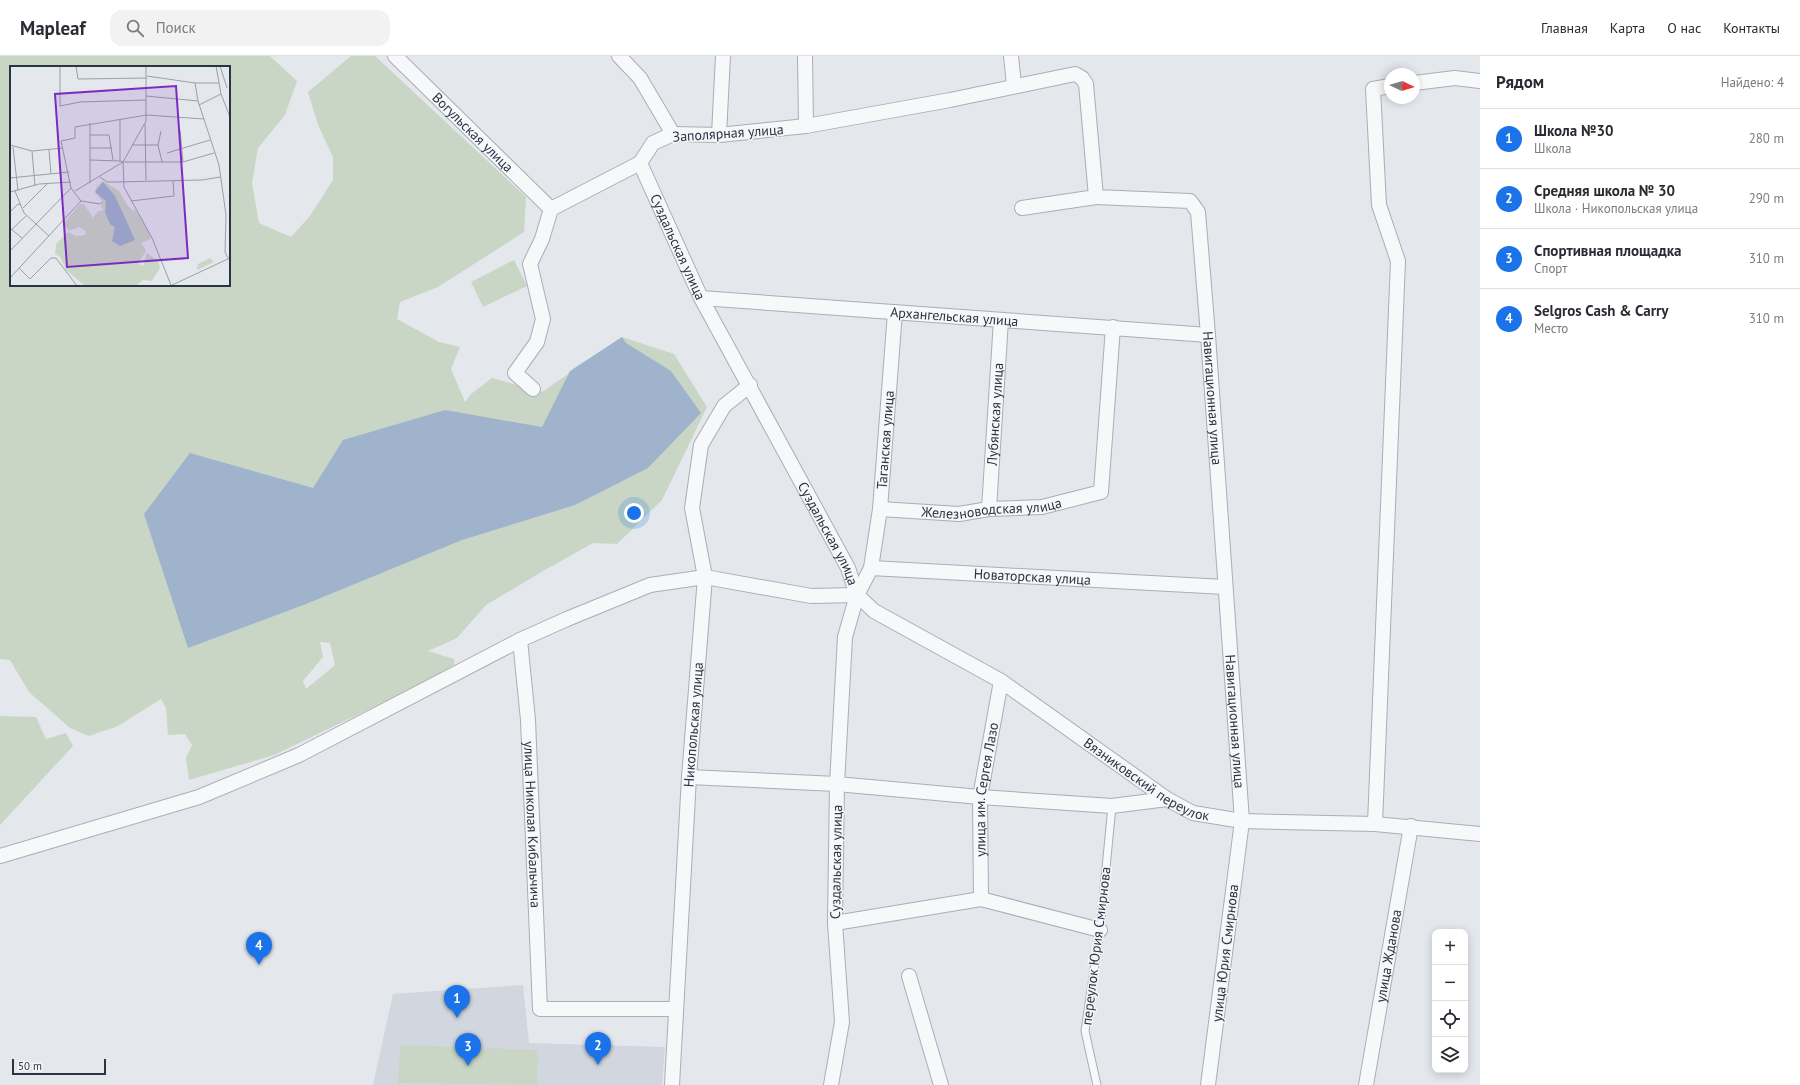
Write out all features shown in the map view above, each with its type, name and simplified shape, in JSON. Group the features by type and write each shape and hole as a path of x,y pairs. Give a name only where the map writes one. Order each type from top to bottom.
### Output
{"street":[{"name":"Вогульская улица","path":"395,56 551,209"},
{"path":"619,56 640,78 673,134"},
{"path":"719,135 723,56"},
{"path":"805,56 806,126"},
{"path":"1011,56 1014,85"},
{"name":"Заполярная улица","path":"551,209 640,163 653,143 673,134 719,135 806,126 950,100 1014,85 1075,74 1082,78 1086,84 1096,197"},
{"path":"1420,82 1455,78 1480,81"},
{"path":"1375,824 1398,261 1379,205 1373,89 1384,87"},
{"name":"Суздальская улица","path":"640,163 701,298 750,385 848,568 856,595 845,637 837,784 836,923 842,1022 831,1085"},
{"path":"1022,208 1096,197"},
{"name":"Навигационная улица","path":"1096,197 1190,201 1198,212 1242,820"},
{"path":"533,389 515,373 537,342 543,319 530,264 542,239 551,209"},
{"name":"Архангельская улица","path":"701,298 1208,335"},
{"name":"Таганская улица","path":"871,568 880,509 895,312"},
{"name":"Лубянская улица","path":"988,509 1001,320"},
{"name":"Железноводская улица","path":"880,509 959,514 988,509 1042,507 1101,492 1113,327"},
{"name":"Никопольская улица","path":"672,1085 689,777 705,577 692,508 701,445 724,406 750,385"},
{"path":"0,856 206,794 299,755 520,640 650,585 705,577 811,596 856,595 871,568"},
{"name":"Новаторская улица","path":"871,568 1225,587"},
{"name":"Вязниковский переулок","path":"856,595 874,611 1001,681 1167,799 1194,813 1242,820 1411,826 1480,834"},
{"name":"улица Николая Кибальчича","path":"520,640 528,720 540,1009 676,1009"},
{"name":"улица им. Сергея Лазо","path":"981,899 980,797 1001,681"},
{"path":"689,777 837,784 980,797 1112,806 1167,799"},
{"name":"улица Юрия Смирнова","path":"1208,1085 1242,820"},
{"name":"улица Жданова","path":"1366,1085 1411,826"},
{"path":"836,923 981,899 1100,930"},
{"path":"909,976 941,1085"}],"lane":[{"name":"переулок Юрия Смирнова","path":"1097,1085 1086,1031 1100,930 1112,806"}],"shaded area":[{"path":"523,985 529,1043 665,1047 662,1085 373,1085 393,994"}],"green space":[{"path":"0,56 270,56 297,81 285,115 258,148 252,183 259,223 291,237 310,216 333,180 333,157 318,125 308,92 351,56 375,56 526,197 524,232 438,287 400,302 397,319 439,342 460,347 451,369 465,402 471,394 492,378 542,392 622,337 674,354 707,407 662,500 617,544 593,543 543,571 486,605 457,638 428,651 454,659 454,665 424,683 274,755 189,780 186,758 192,745 185,734 168,735 166,708 161,699 118,726 89,736 70,728 29,692 10,660 0,659","holes":["320,642 330,643 335,665 306,689 303,681 323,657"]},
{"path":"514,260 527,286 483,307 471,282"},
{"path":"0,716 36,717 46,739 66,733 73,746 0,825"},
{"path":"400,1045 538,1050 537,1085 398,1083"}],"water":[{"path":"622,337 626,343 671,371 701,413 648,468 575,505 462,540 306,604 188,648 144,514 190,453 313,488 343,440 445,410 542,427 570,371"}],"place":[{"name":"Selgros Cash & Carry","path":"259,965"},
{"name":"Школа №30","path":"457,1018"},
{"name":"Средняя школа № 30","path":"598,1065"},
{"name":"Спортивная площадка","path":"468,1066"}]}
